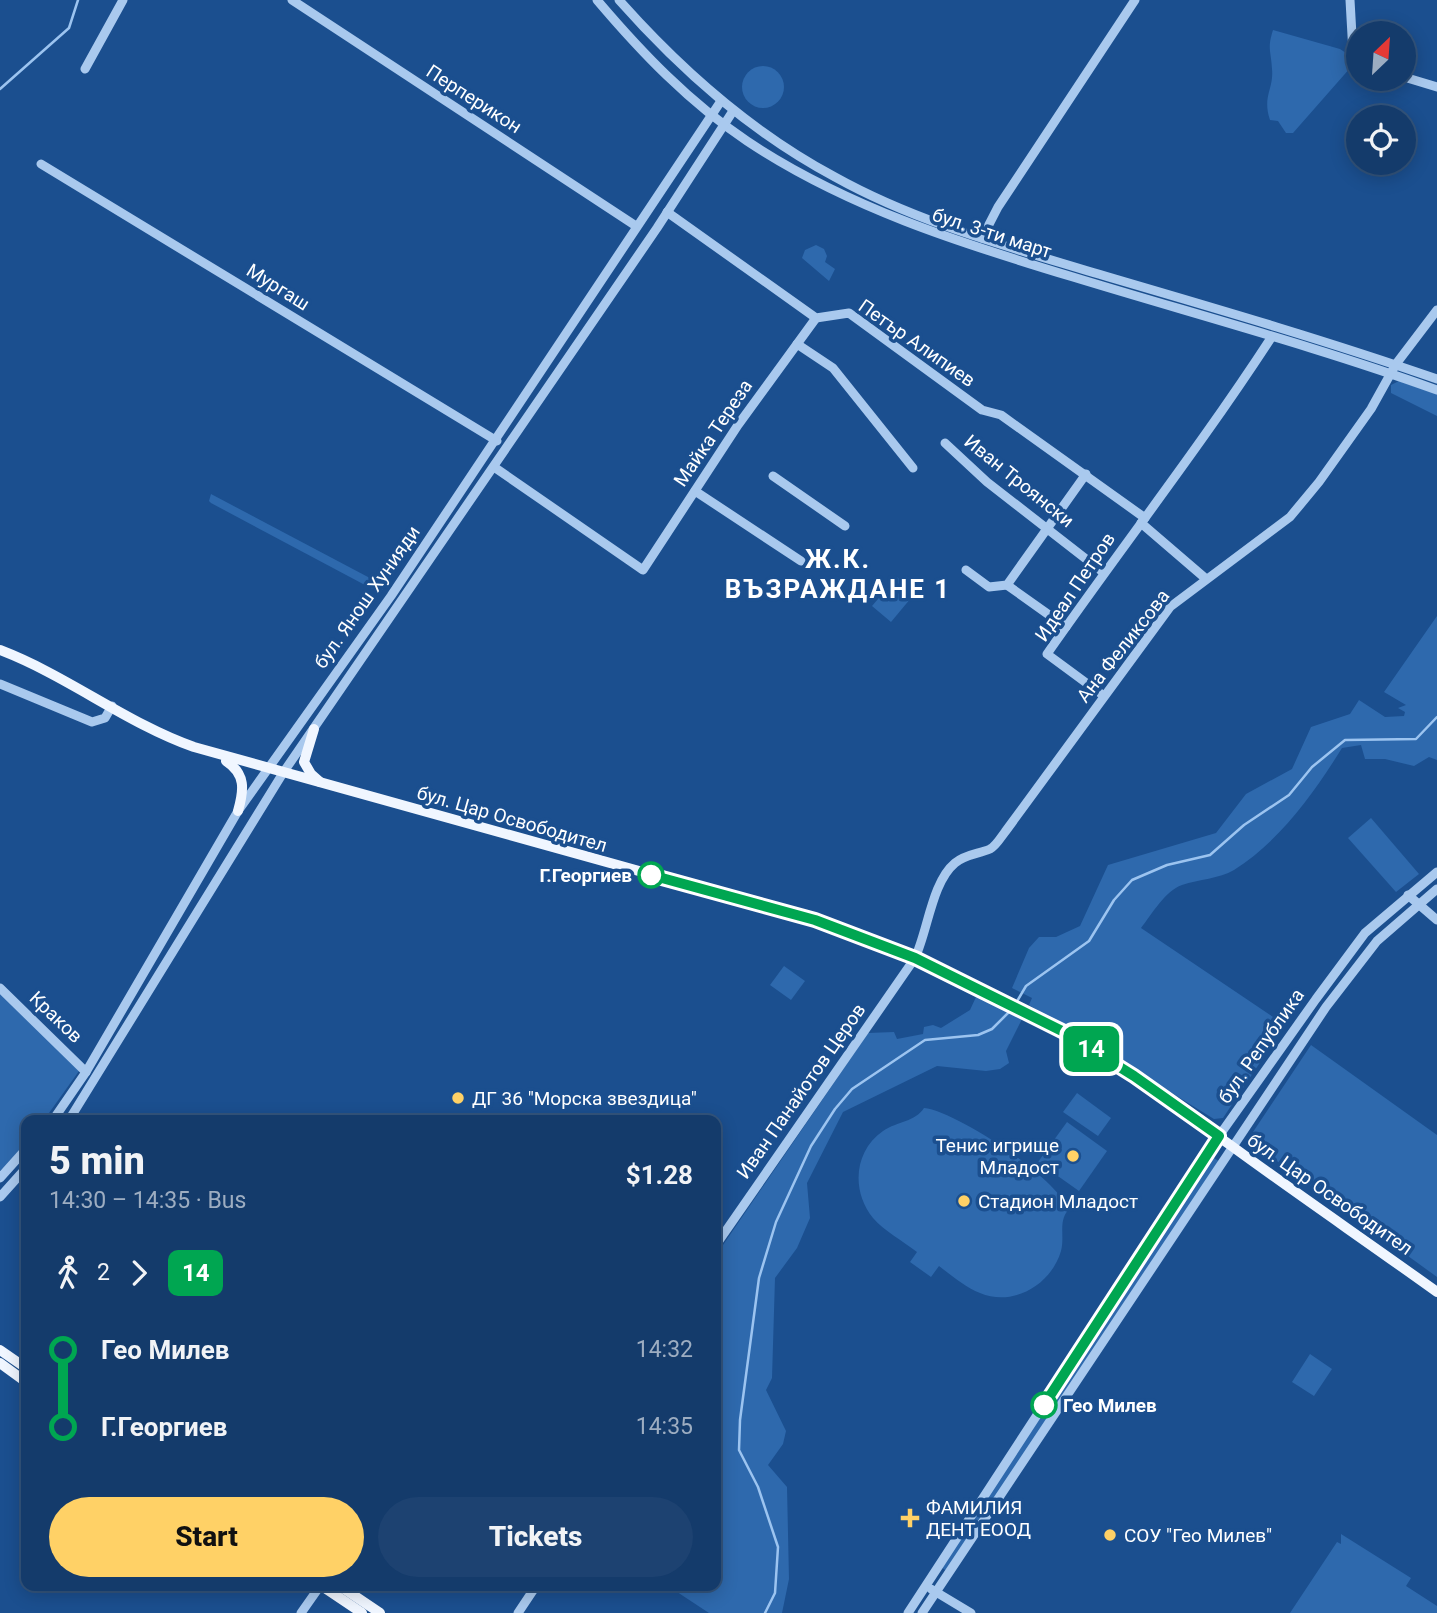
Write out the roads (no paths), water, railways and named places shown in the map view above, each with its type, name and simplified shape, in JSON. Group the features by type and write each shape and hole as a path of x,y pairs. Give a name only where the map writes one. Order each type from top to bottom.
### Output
{"main road":[{"name":"бул. Цар Освободител","path":"0,650 54,673 170,738 214,754 804,917 915,958 1026,1011 1134,1076 1437,1292"},
{"path":"314,729 304,762 311,774 323,783"},
{"path":"214,754 236,767 240,775 243,794 238,811"},
{"path":"0,1350 21,1365"},
{"path":"0,1363 21,1378"},
{"path":"329,1591 362,1613"},
{"path":"347,1591 380,1613"}],"street":[{"path":"85,69 123,0"},
{"name":"Перперикон","path":"292,0 635,226"},
{"name":"бул. 3-ти март","path":"597,0 646,57 723,124 798,171 894,218 973,247 1437,390"},
{"name":"бул. 3-ти март","path":"620,0 659,45 733,111 808,162 885,203 982,238 1396,364 1437,379"},
{"path":"982,238 998,207 1135,0"},
{"path":"1350,0 1351,21"},
{"path":"646,57 659,45"},
{"path":"1416,81 1437,87"},
{"name":"бул. Янош Хунияди","path":"56,1115 86,1072 238,811 497,441 635,226 721,101"},
{"name":"бул. Янош Хунияди","path":"72,1115 283,773 494,467 733,111"},
{"name":"Мургаш","path":"41,164 497,441"},
{"path":"667,212 816,318"},
{"name":"Ана Феликсова","path":"915,958 926,935 934,898 947,872 965,856 992,848 1170,607 1205,578 1290,517 1349,440 1396,364 1437,310"},
{"name":"Петър Алипиев","path":"816,318 849,313 982,410 1002,415 1086,474 1143,520 1205,578"},
{"name":"Майка Тереза","path":"494,467 643,570 816,318"},
{"name":"Идеал Петров","path":"1104,696 1047,654 1143,520 1179,475 1271,338"},
{"path":"797,344 833,368 914,468"},
{"name":"Иван Троянски","path":"945,443 987,482 1104,573"},
{"path":"966,570 989,587 1007,584 1086,474"},
{"path":"773,476 845,526"},
{"path":"695,491 801,561"},
{"path":"1007,584 1066,627"},
{"path":"0,684 92,722 105,718 112,706"},
{"name":"бул. Република","path":"908,1613 1219,1136 1355,944 1437,872"},
{"name":"бул. Република","path":"922,1613 1231,1146 1360,960 1437,889"},
{"path":"1408,895 1437,919"},
{"name":"Иван Панайотов Церов","path":"721,1238 915,958"},
{"name":"Краков","path":"0,988 86,1072"},
{"path":"0,1178 21,1155"},
{"path":"0,1197 21,1174"},
{"path":"927,1586 971,1613"},
{"path":"301,1613 317,1591"},
{"path":"518,1613 533,1591"}],"waterway":[{"path":"0,89 69,28 78,0"},
{"path":"1016,1003 1026,986 1089,941 1114,900 1132,880 1167,865 1210,855 1244,825 1289,795 1312,767 1345,740 1416,739 1437,717"},
{"path":"765,1613 775,1593 778,1547 758,1487 739,1450 740,1420 759,1278 776,1222 811,1146 835,1109 852,1089 925,1040 978,1035 992,1029 1012,1009"}],"place":[{"name":"Г.Георгиев","path":"651,875"},
{"name":"ДГ 36 \"Морска звездица\"","path":"458,1098"},
{"name":"Тенис игрище Младост","path":"1073,1156"},
{"name":"Стадион Младост","path":"964,1201"},
{"name":"Гео Милев","path":"1044,1405"},
{"name":"ФАМИЛИЯ ДЕНТ ЕООД","path":"910,1518"},
{"name":"СОУ \"Гео Милев\"","path":"1110,1535"}],"district":[{"name":"Ж.К. ВЪЗРАЖДАНЕ 1","path":"838,574"}]}
